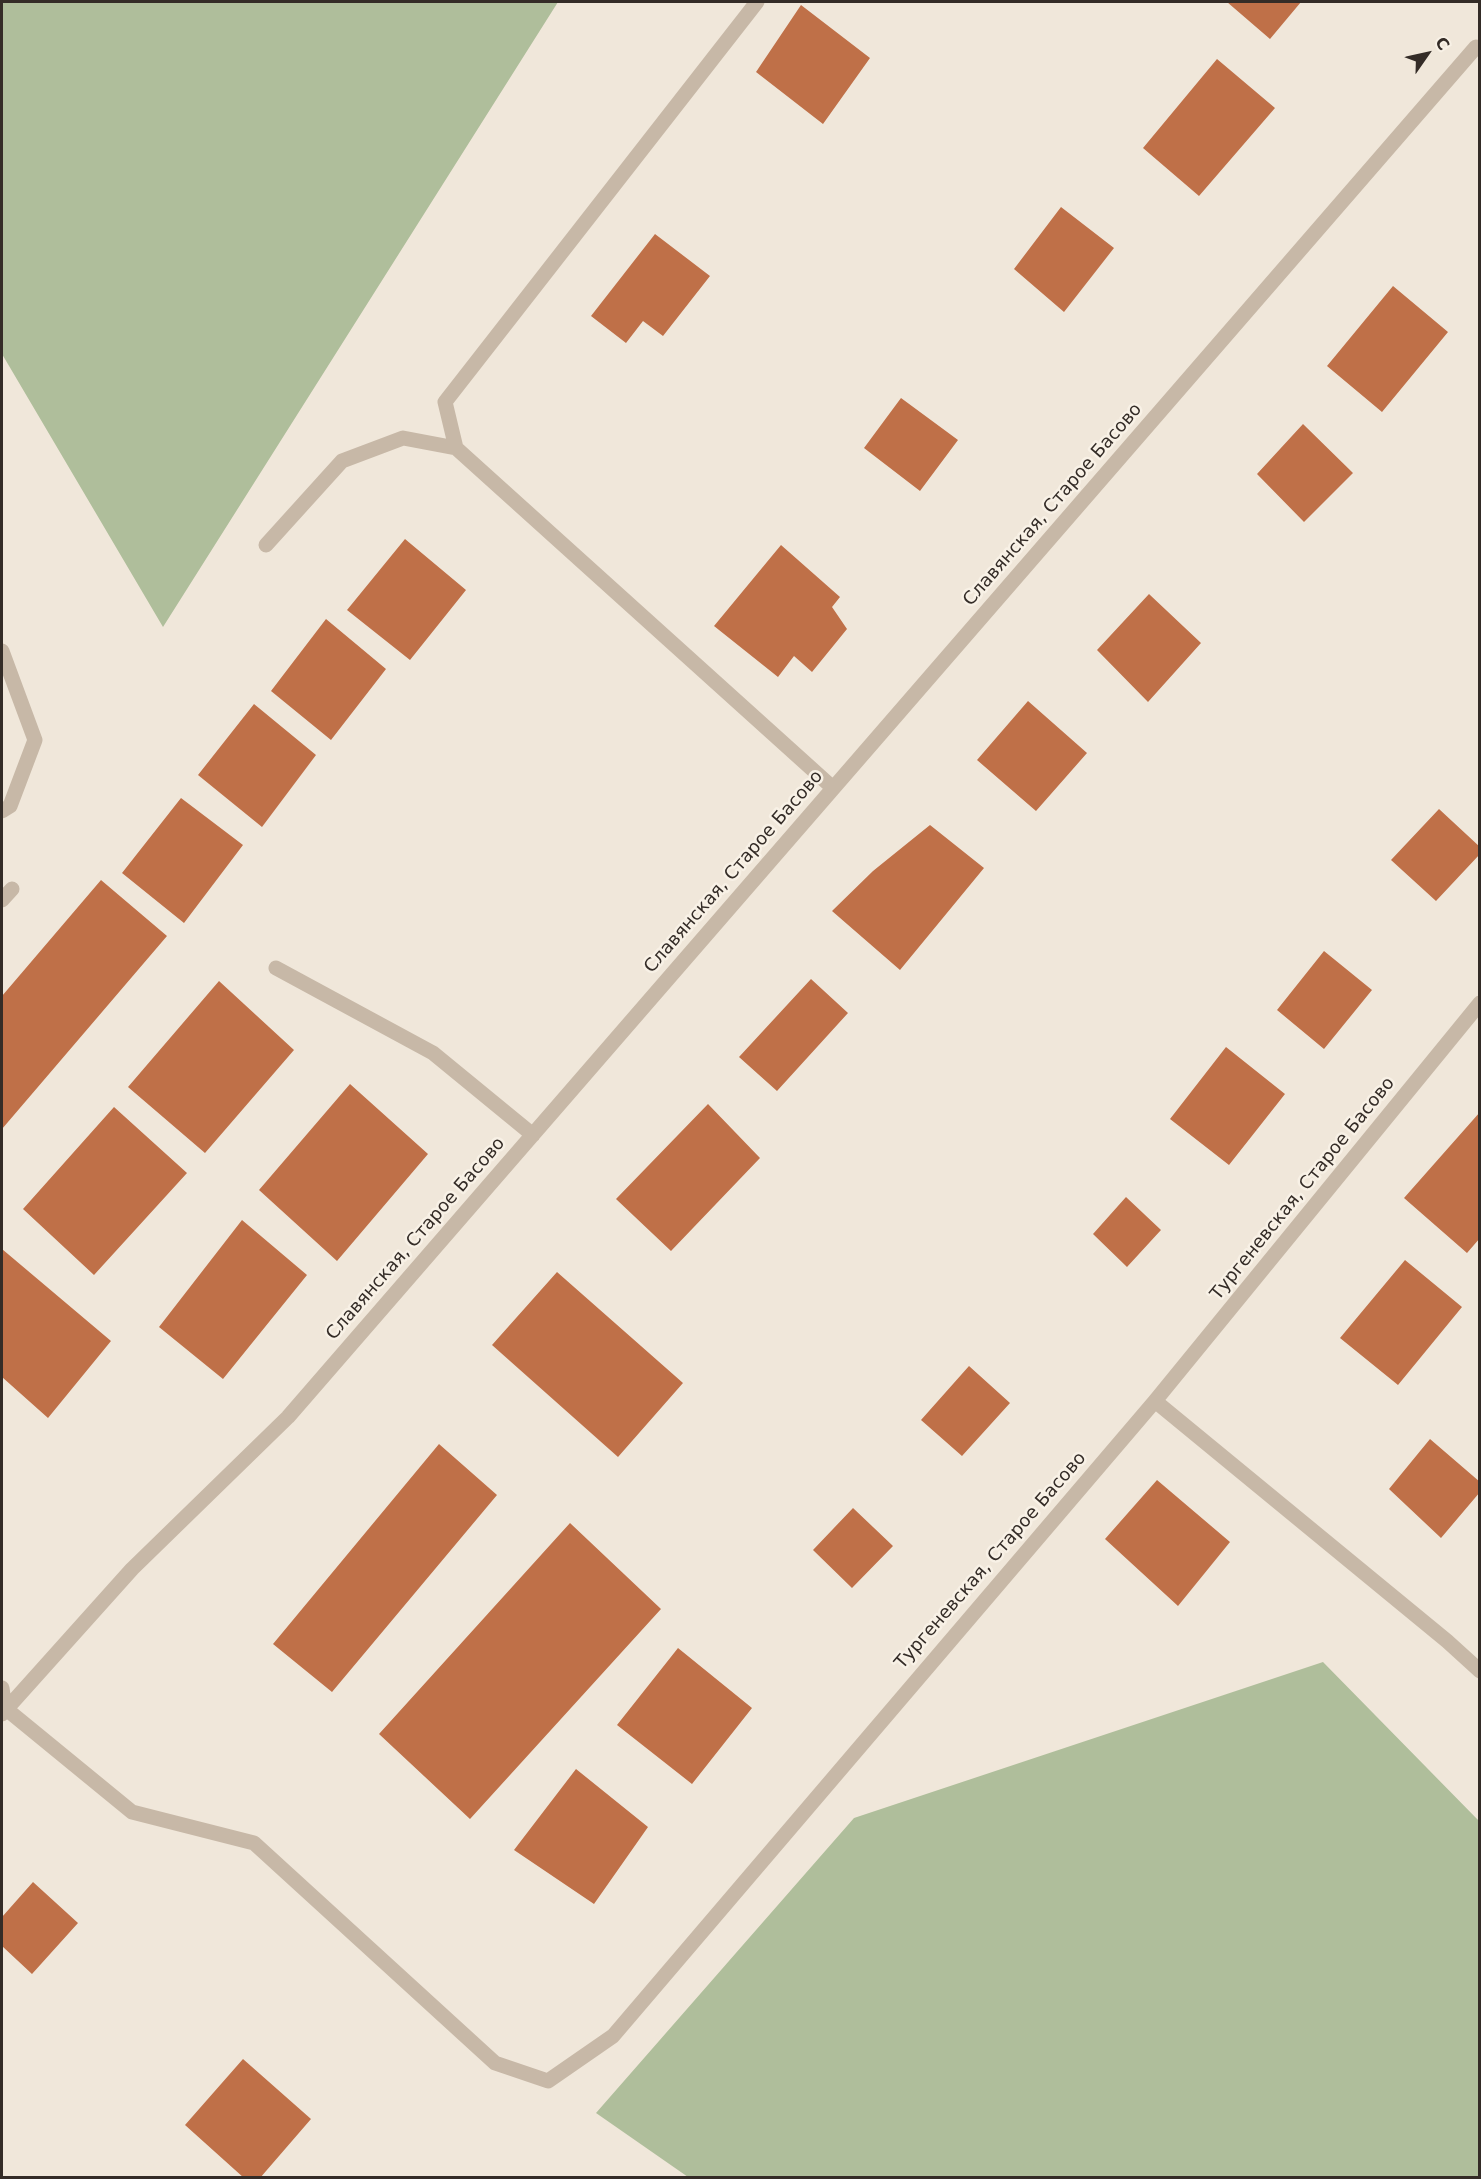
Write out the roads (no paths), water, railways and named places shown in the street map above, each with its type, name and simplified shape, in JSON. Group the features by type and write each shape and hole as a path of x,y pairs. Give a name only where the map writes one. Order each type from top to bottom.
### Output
{"street":[{"path":"456,448 445,402 757,2"},
{"name":"Славянская, Старое Басово","path":"3,1711 132,1569 288,1417 1478,47"},
{"path":"266,545 342,461 403,438 456,448 833,788"},
{"path":"2,651 35,740 10,806 2,811"},
{"path":"276,968 433,1053 533,1135"},
{"name":"Тургеневская, Старое Басово","path":"3,1711 132,1812 254,1843 495,2063 548,2081 613,2036 1155,1401 1479,1003"},
{"path":"1155,1401 1447,1641 1479,1671"},
{"path":"2,1688 3,1711"}]}
